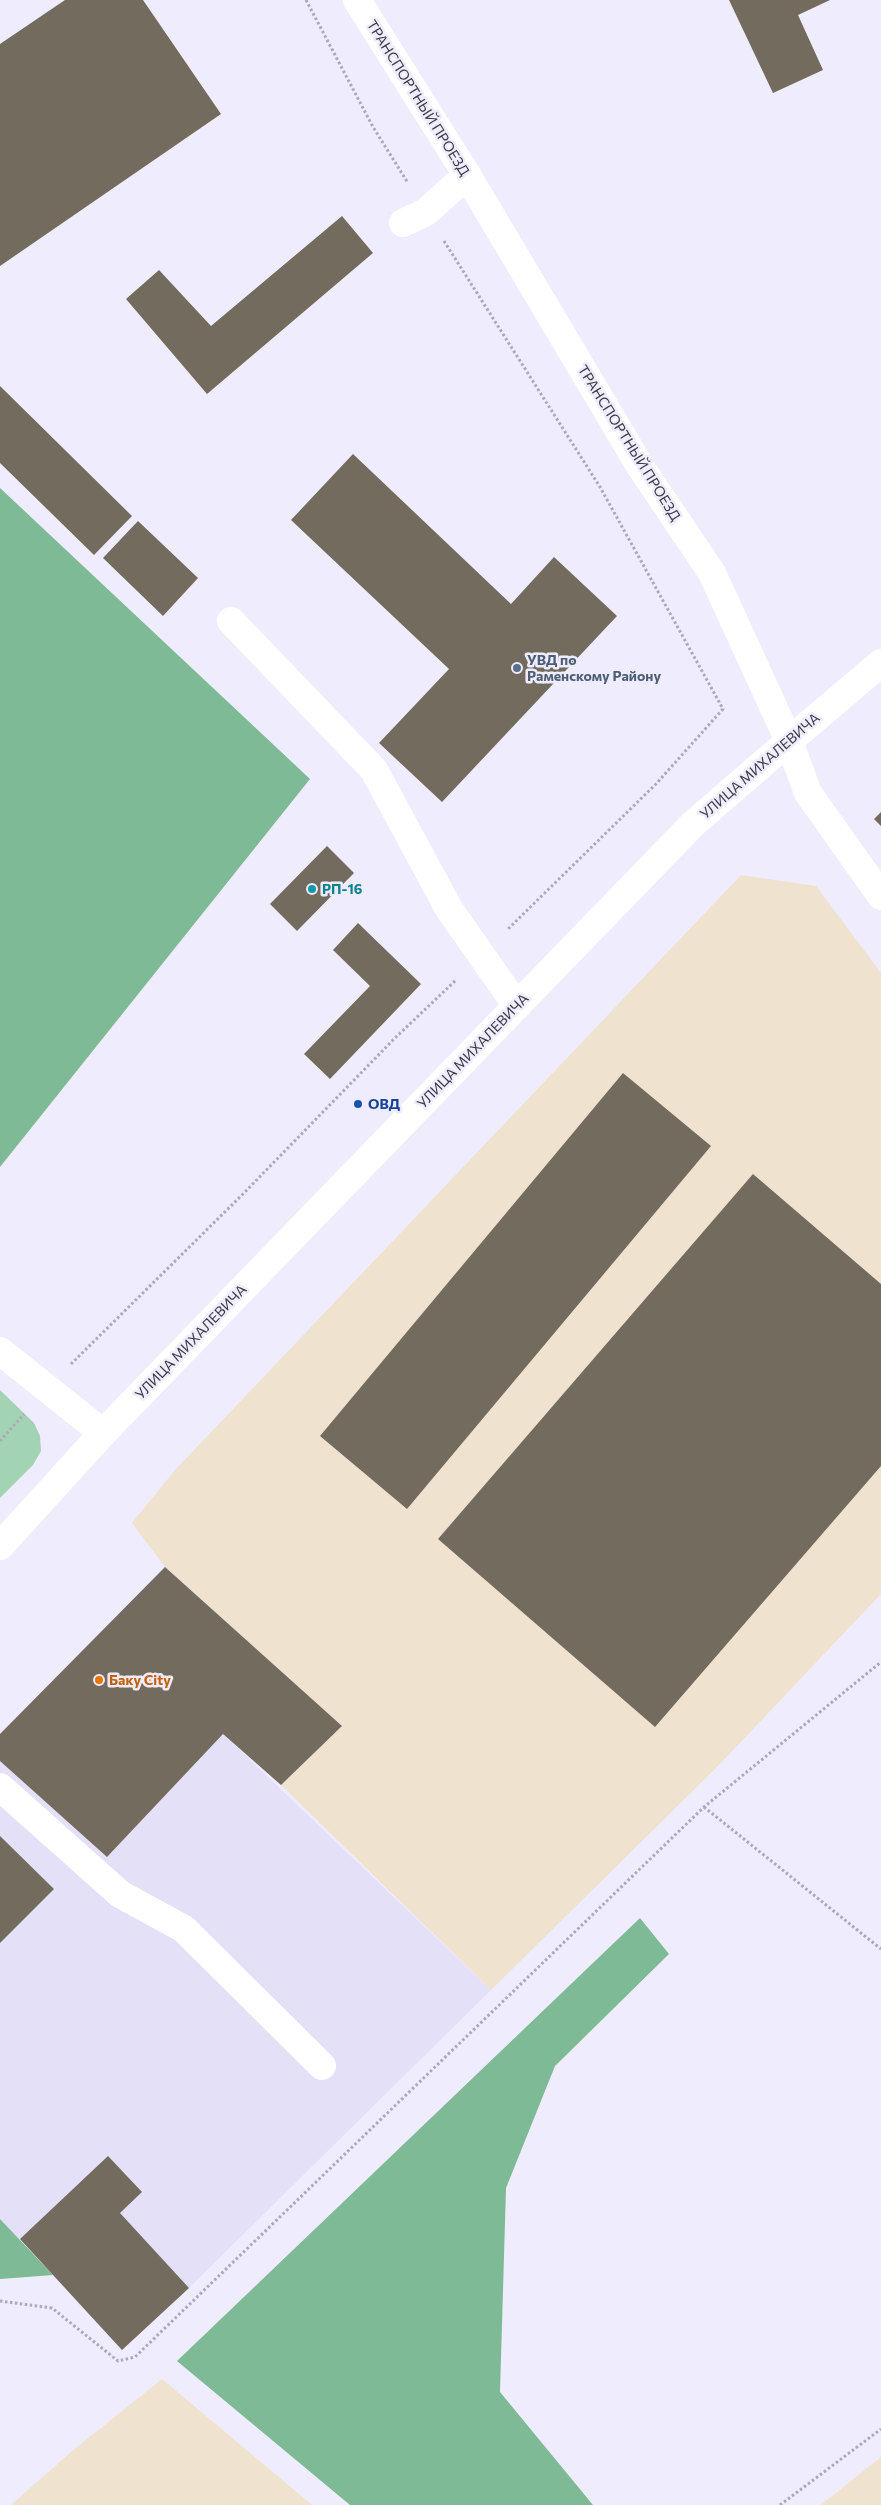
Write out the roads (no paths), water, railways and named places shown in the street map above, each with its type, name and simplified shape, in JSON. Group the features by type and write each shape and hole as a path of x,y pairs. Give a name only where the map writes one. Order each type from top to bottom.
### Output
{"main road":[{"name":"ТРАНСПОРТНЫЙ ПРОЕЗД","path":"357,0 467,175 640,466 712,573 789,741 808,792 865,858 881,896"},
{"path":"415,218 467,175"},
{"path":"232,621 374,770 449,909 517,1006"},
{"name":"УЛИЦА МИХАЛЕВИЧА","path":"0,1546 103,1433 693,824 881,663"},
{"path":"0,1351 103,1433"},
{"path":"0,1787 120,1894 184,1929 322,2066"}],"place":[{"name":"УВД по Раменскому Району","path":"517,668"},
{"name":"РП-16","path":"312,889"},
{"name":"ОВД","path":"358,1104"},
{"name":"Баку City","path":"99,1680"}]}
